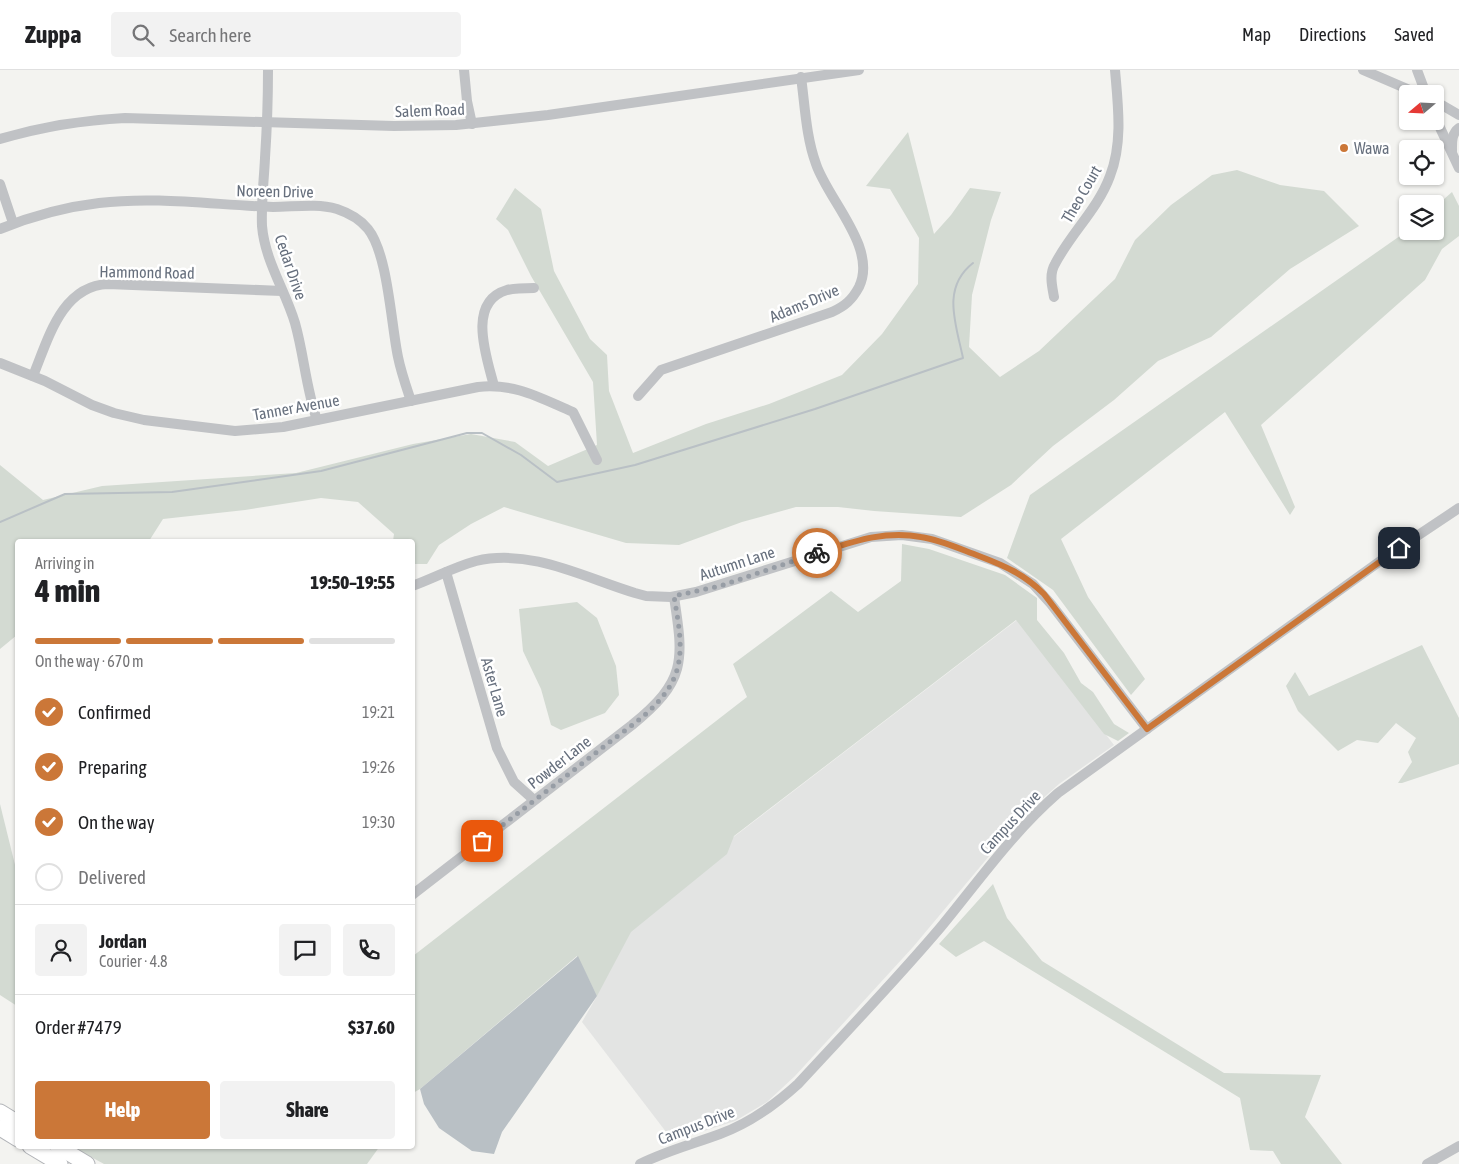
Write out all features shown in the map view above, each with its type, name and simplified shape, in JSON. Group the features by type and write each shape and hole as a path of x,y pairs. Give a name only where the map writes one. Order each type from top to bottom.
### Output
{"highway":[{"path":"0,1112 15,1121"},
{"path":"0,1128 15,1136"},
{"path":"36,1149 57,1159 87,1164"}],"street":[{"name":"Cedar Drive","path":"268,70 268,121 262,225 266,248 297,331 310,402 317,420"},
{"path":"464,70 467,101 472,124"},
{"name":"Salem Road","path":"0,140 56,126 109,119 268,121 402,126 472,124 556,114 803,75 857,70"},
{"name":"Theo Court","path":"1054,297 1051,280 1054,264 1103,192 1115,161 1118,128 1115,70"},
{"path":"1363,70 1399,85"},
{"path":"1417,70 1423,85"},
{"name":"Adams Drive","path":"638,396 661,370 832,312 846,304 857,291 863,276 863,259 854,236 816,164 810,141 803,75"},
{"path":"1444,106 1459,114"},
{"path":"1453,155 1453,136 1459,128"},
{"path":"1441,130 1459,168"},
{"path":"0,184 13,224"},
{"name":"Noreen Drive","path":"0,228 49,212 105,202 167,201 262,206 315,206 351,214 369,229 376,243 392,314 398,357 411,401"},
{"name":"Hammond Road","path":"32,376 62,311 78,293 92,286 108,284 282,290"},
{"path":"494,386 482,335 482,321 486,308 495,296 507,290 534,288"},
{"name":"Tanner Avenue","path":"0,363 99,408 121,415 218,430 243,431 283,427 470,389 494,386 509,387 530,393 573,412 597,460"},
{"name":"Campus Drive","path":"640,1164 749,1121 784,1097 932,937 1014,836 1034,814 1058,793 1390,554 1459,508"},
{"name":"Autumn Lane","path":"415,585 466,564 487,559 517,558 576,572 635,594 659,597 674,596 720,586 866,538 897,535 922,537 1000,563 1018,572 1033,584 1051,604 1147,729"},
{"name":"Aster Lane","path":"446,572 497,748 514,782 534,800"},
{"name":"Powder Lane","path":"415,893 642,717 666,691 675,676 679,659 680,637 674,596"},
{"path":"1427,1164 1459,1146"}],"shaded area":[{"path":"908,132 934,234 951,215 970,188 1001,192 991,220 972,295 969,347 1000,377 1039,351 1115,279 1135,240 1171,205 1212,175 1237,170 1280,185 1324,191 1359,226 1290,269 1211,337 1158,361 1114,400 1053,446 1011,485 961,517 838,507 796,507 742,522 679,545 626,543 504,507 471,524 439,545 427,564 415,564 415,539 393,539 394,534 358,502 321,498 245,510 163,519 150,539 15,539 15,637 0,649 0,465 43,500 102,486 296,473 413,444 471,434 515,442 548,466 597,445 593,382 531,276 508,230 496,219 515,188 541,209 554,271 590,339 607,355 609,391 633,453 706,424 769,404 842,375 882,334 918,284 919,238 890,189 866,186"},
{"path":"1452,192 1459,206 1459,236 1442,249 1425,280 1261,425 1295,507 1290,515 1225,412 1061,539 1088,597 1145,679 1131,695 1053,590 1007,558 1030,495 1399,237 1399,240 1444,240 1444,199"},
{"path":"902,544 929,549 1005,575 1037,598 1037,620 1064,653 1081,683 1093,692 1114,724 1129,733 1118,741 1104,734 1016,620 734,836 727,854 631,932 597,996 577,956 415,1092 415,954 747,697 733,664 831,591 858,612 901,581"},
{"path":"577,602 597,618 616,666 619,695 605,713 561,730 551,725 541,689 523,651 519,609"},
{"path":"1017,620 1114,745 1059,784 1021,818 913,947 795,1076 767,1102 735,1121 673,1141 582,1022 597,996 578,956"},
{"path":"1422,645 1459,718 1459,764 1402,783 1398,783 1412,762 1408,752 1416,738 1396,723 1378,743 1357,740 1338,751 1298,711 1286,686 1295,672 1309,696"},
{"path":"0,804 15,865 15,1005 0,995"},
{"path":"993,884 1007,918 1042,961 1224,1073 1321,1075 1305,1117 1342,1164 1281,1164 1273,1151 1250,1150 1240,1098 984,941 956,957 939,944"},
{"path":"578,956 597,996 502,1132 494,1154 472,1151 439,1128 424,1104 420,1089"},
{"path":"76,1149 378,1149 367,1164 104,1164"}],"waterway":[{"path":"0,522 65,494 172,492 321,471 467,433 482,433 521,455 557,482 635,465 815,409 963,358 953,307 954,295 963,273 973,263"}],"way so far":[{"path":"482,841 632,725 661,699 671,684 678,667 680,637 674,596 720,586 817,553"}],"place":[{"name":"Wawa","path":"1344,148"}],"route":[{"path":"817,553 872,537 912,536 942,542 1000,563 1018,572 1044,594 1147,729 1399,548"}]}
